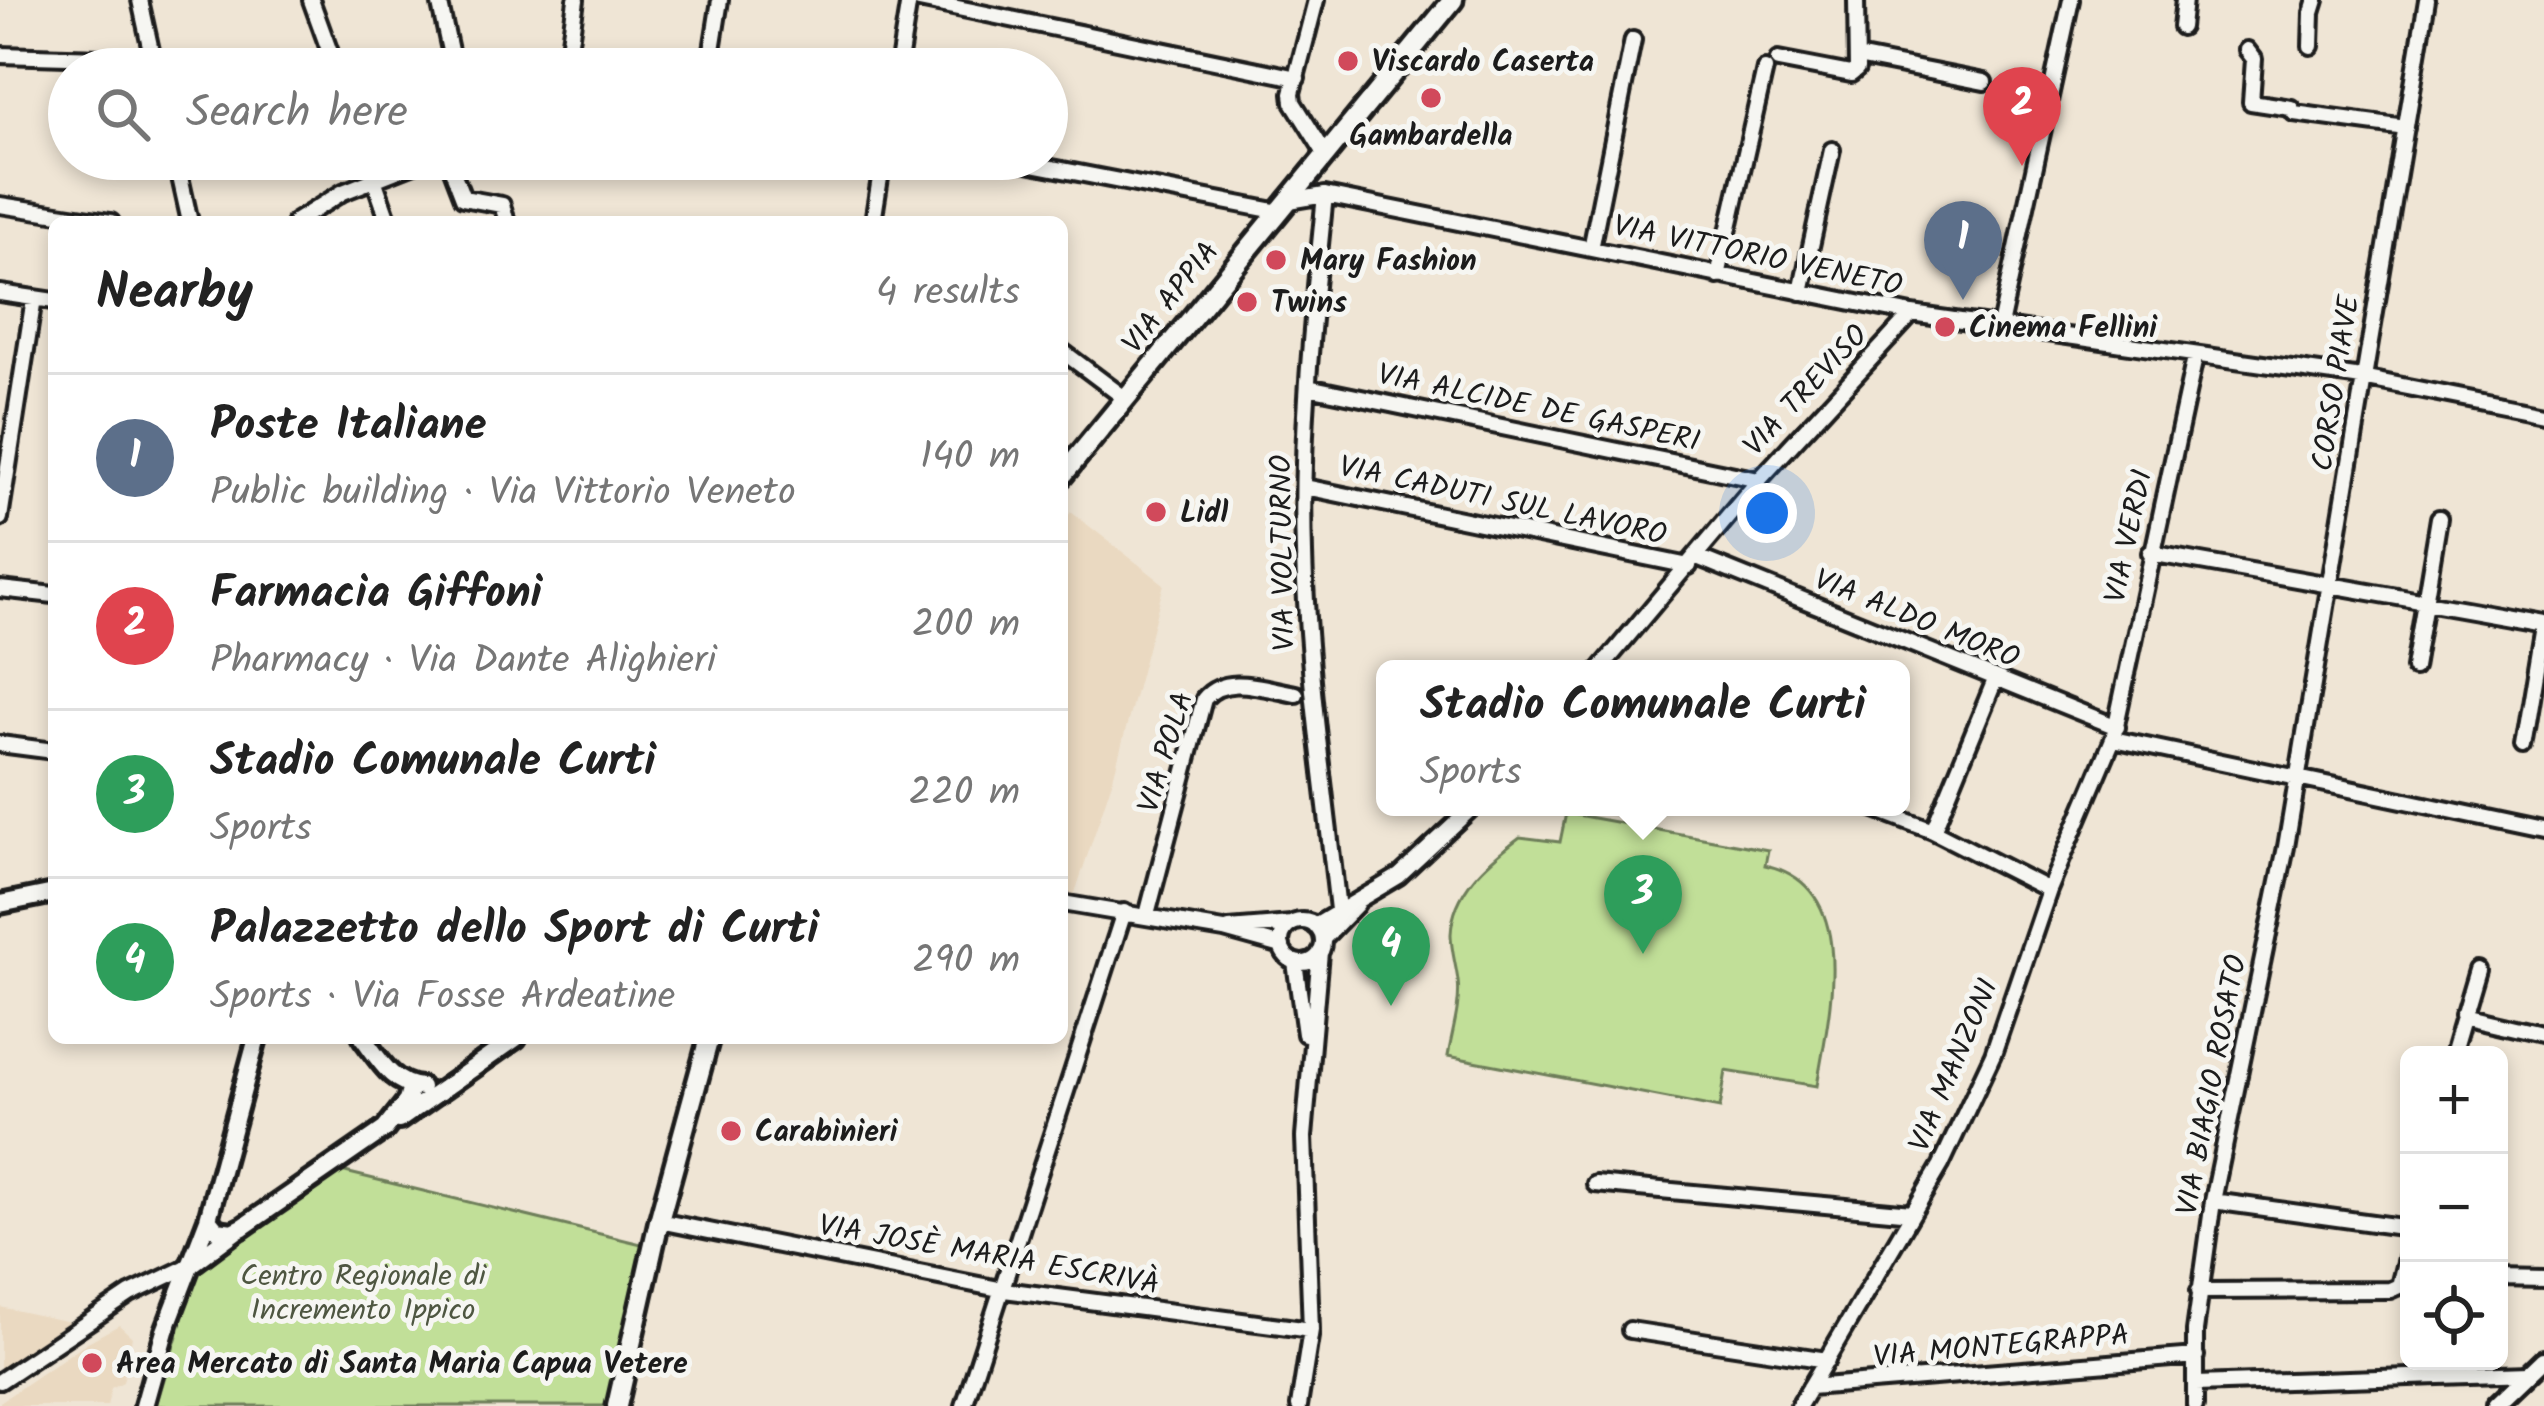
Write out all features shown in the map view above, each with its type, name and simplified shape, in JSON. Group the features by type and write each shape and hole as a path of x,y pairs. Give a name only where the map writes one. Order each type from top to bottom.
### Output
{"main road":[{"name":"VIA APPIA","path":"1068,469 1454,0"},
{"path":"617,1406 659,1221 707,1044"}],"street":[{"path":"140,0 150,48"},
{"path":"311,0 328,48"},
{"path":"439,0 449,48"},
{"path":"569,48 577,0"},
{"path":"712,48 720,0"},
{"path":"901,48 909,0"},
{"path":"919,0 1294,86"},
{"path":"1316,0 1293,102 1326,155"},
{"path":"1718,276 1771,64 1852,74 1857,69 1856,0"},
{"path":"2000,326 2071,0"},
{"path":"2181,27 2184,0"},
{"path":"2311,46 2316,0"},
{"name":"CORSO PIAVE","path":"2297,776 2428,0"},
{"path":"1591,248 1633,40"},
{"path":"2247,50 2254,58 2251,102 2291,108 2294,113 2406,128"},
{"path":"0,55 48,56"},
{"path":"1857,57 1984,82"},
{"path":"1802,292 1832,150"},
{"path":"1068,169 1284,206"},
{"path":"181,180 189,216"},
{"path":"456,180 463,198 502,205 505,216"},
{"path":"874,216 880,180"},
{"path":"303,216 375,181 386,216"},
{"name":"VIA VITTORIO VENETO","path":"1284,206 1324,195 1912,314 2362,378 2544,414"},
{"name":"VIA VOLTURNO","path":"1324,195 1308,386 1304,552 1338,910"},
{"path":"0,206 69,216"},
{"path":"0,293 48,300"},
{"path":"0,518 34,298"},
{"name":"VIA TREVISO","path":"1608,660 1759,480 1912,314"},
{"path":"1068,356 1126,399"},
{"name":"VIA VERDI","path":"2115,733 2195,357"},
{"name":"VIA ALCIDE DE GASPERI","path":"1308,386 1759,480"},
{"name":"VIA CADUTI SUL LAVORO","path":"1305,487 1693,562"},
{"path":"2414,668 2439,518"},
{"path":"2150,553 2544,624 2524,746"},
{"name":"VIA ALDO MORO","path":"1693,562 1995,680 2115,733 2544,830"},
{"path":"0,589 48,594"},
{"path":"1933,831 1995,680"},
{"name":"VIA POLA","path":"1147,915 1204,699 1225,683 1296,694"},
{"name":"VIA MANZONI","path":"1799,1406 1941,1165 1994,1054 2049,890 2115,733"},
{"path":"0,745 48,750"},
{"name":"VIA BIAGIO ROSATO","path":"2195,1406 2199,1291 2213,1201 2297,776"},
{"path":"1295,962 1309,961 1338,910 1399,876 1463,816"},
{"path":"1894,816 2049,890"},
{"path":"0,904 48,894"},
{"path":"1301,1406 1311,1330 1304,1137 1319,939 1364,896"},
{"path":"1068,904 1224,930 1282,946 1295,962 1308,1068"},
{"path":"964,1406 1124,912"},
{"path":"1224,930 1304,921 1319,939"},
{"path":"1282,946 1283,934 1291,924"},
{"path":"2454,1046 2477,970"},
{"path":"2462,1016 2544,1035"},
{"path":"144,1406 208,1219 255,1044"},
{"path":"368,1044 393,1077 411,1087 446,1087"},
{"path":"0,1382 130,1294 189,1266 507,1044"},
{"path":"386,1129 411,1087"},
{"path":"1595,1184 1912,1214"},
{"path":"2213,1201 2400,1227"},
{"path":"208,1219 217,1230 233,1232 243,1227"},
{"name":"VIA JOSÈ MARIA ESCRIVÀ","path":"659,1221 1004,1290 1311,1330"},
{"path":"2508,1277 2544,1278"},
{"path":"2199,1291 2390,1290 2400,1283"},
{"path":"1630,1330 1827,1360"},
{"name":"VIA MONTEGRAPPA","path":"1810,1387 2196,1356"},
{"path":"2196,1384 2537,1367"},
{"path":"2496,1406 2537,1367"}],"shaded area":[{"path":"1071,512 1164,584 1113,778 1074,896 1068,896"},
{"name":"Area Mercato di Santa Maria Capua Vetere","path":"0,1307 84,1325 0,1381"},
{"name":"Area Mercato di Santa Maria Capua Vetere","path":"119,1325 132,1337 123,1382 111,1388 107,1406 0,1406 86,1343"}],"green space":[{"path":"1565,816 1582,816 1768,850 1765,865 1796,878 1816,899 1827,926 1831,991 1817,1086 1726,1071 1720,1108 1448,1056 1458,999 1451,934 1465,890 1520,837 1560,842"},
{"name":"Centro Regionale di Incremento Ippico","path":"341,1171 654,1247 617,1406 156,1406 198,1265"}],"place":[{"name":"Viscardo Caserta","path":"1348,61"},
{"name":"Gambardella","path":"1431,98"},
{"name":"Farmacia Giffoni","path":"2022,166"},
{"name":"Mary Fashion","path":"1276,260"},
{"name":"Poste Italiane","path":"1963,300"},
{"name":"Twins","path":"1247,302"},
{"name":"Cinema Fellini","path":"1945,327"},
{"name":"Lidl","path":"1156,512"},
{"name":"Stadio Comunale Curti","path":"1643,954"},
{"name":"Palazzetto dello Sport di Curti","path":"1391,1006"},
{"name":"Carabinieri","path":"731,1131"},
{"name":"Area Mercato di Santa Maria Capua Vetere","path":"92,1363"}]}
